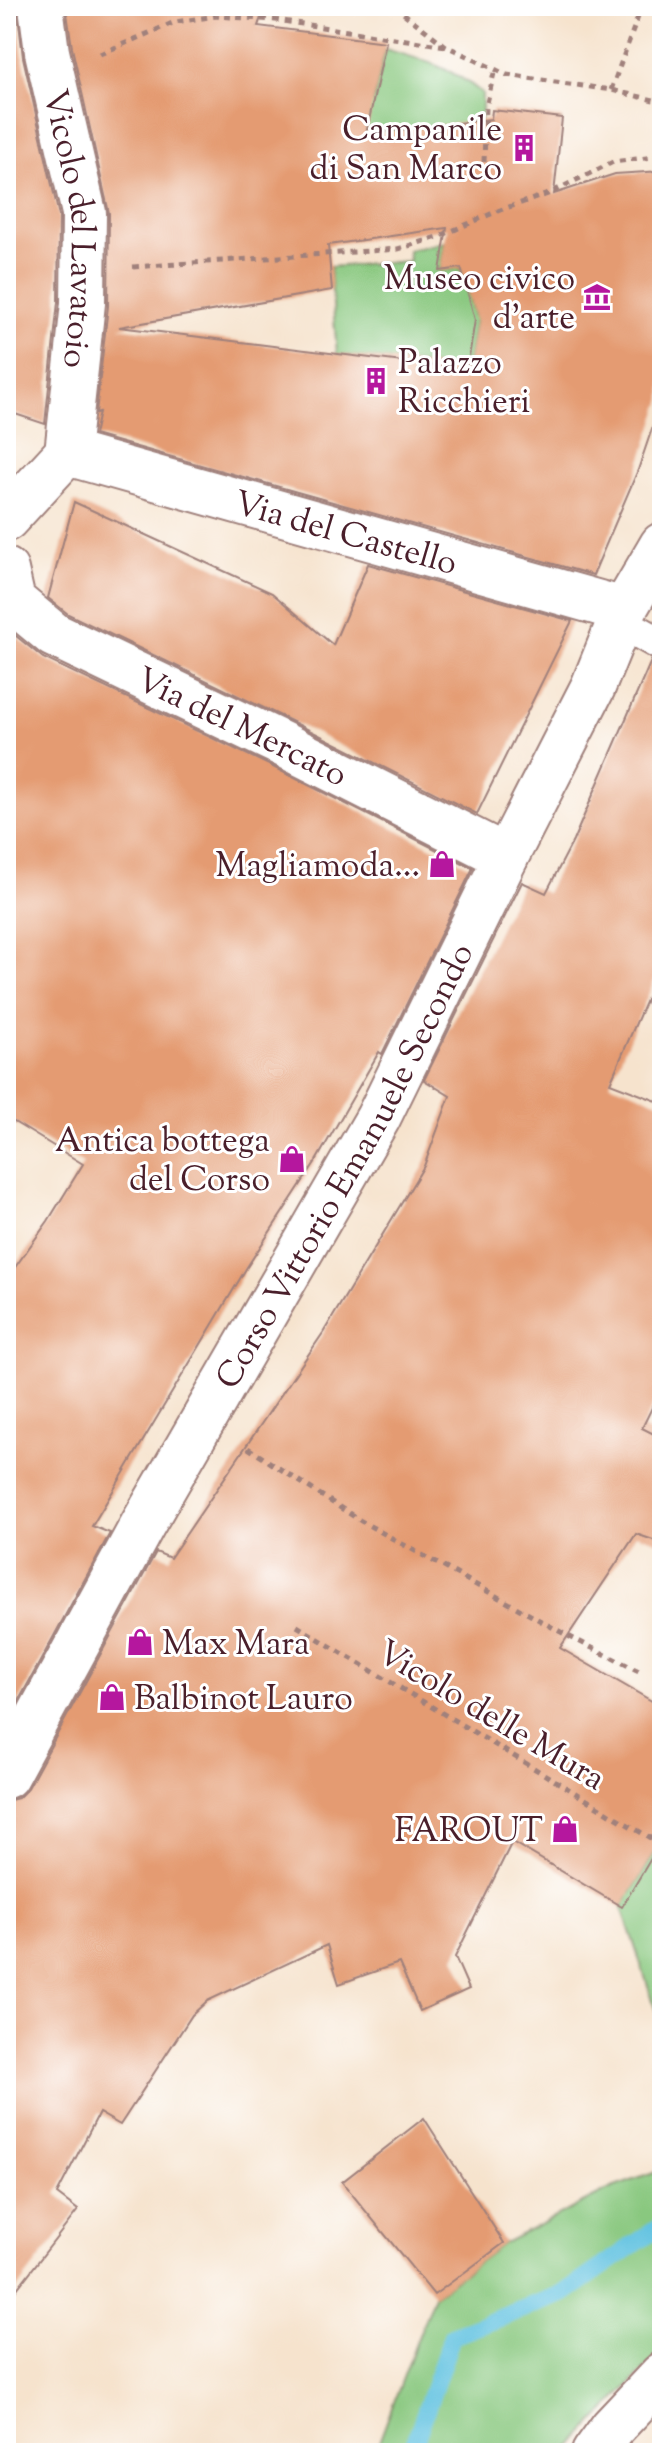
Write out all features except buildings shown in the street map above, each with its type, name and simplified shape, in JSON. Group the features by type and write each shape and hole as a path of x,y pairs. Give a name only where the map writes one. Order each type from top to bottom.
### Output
{"street":[{"name":"Vicolo del Lavatoio","path":"41,6 47,52 84,213 83,303 67,453"},
{"path":"6,519 67,453"},
{"name":"Via del Castello","path":"67,453 621,616"},
{"name":"Corso Vittorio Emanuele Secondo","path":"6,1776 143,1524 378,1118 593,687 621,616 662,545"},
{"name":"Via del Mercato","path":"6,570 13,601 54,635 280,743 506,857"},
{"path":"594,2453 612,2428 662,2375"}],"lane":[{"path":"621,616 662,645"}],"path":[{"path":"394,6 446,46 507,75 611,90 662,102"},
{"path":"611,90 642,6"},
{"path":"47,52 84,60 175,22 216,16 276,20 446,46"},
{"path":"484,162 486,107 495,69"},
{"path":"83,271 398,249 438,237 500,210 548,194 613,162 662,156"},
{"path":"204,1419 361,1521 568,1636 643,1673"},
{"name":"Vicolo delle Mura","path":"297,1626 662,1845"}],"green space":[{"path":"385,49 448,71 482,93 475,147 338,138 336,104 373,102"},
{"path":"445,242 440,271 461,268 475,320 467,370 337,354 330,267 409,261 408,250"},
{"path":"662,1841 662,2028 622,1907"},
{"path":"662,2170 662,2351 565,2453 375,2453 434,2295 504,2243 612,2188"}],"waterway":[{"path":"411,2453 452,2336 565,2293 662,2225"}],"place":[{"name":"Campanile di San Marco","path":"524,148"},
{"name":"Museo civico d'arte","path":"597,297"},
{"name":"Palazzo Ricchieri","path":"376,381"},
{"name":"Magliamoda...","path":"442,864"},
{"name":"Antica bottega del Corso","path":"292,1159"},
{"name":"Max Mara","path":"140,1642"},
{"name":"Balbinot Lauro","path":"112,1697"},
{"name":"FAROUT","path":"565,1829"}]}
